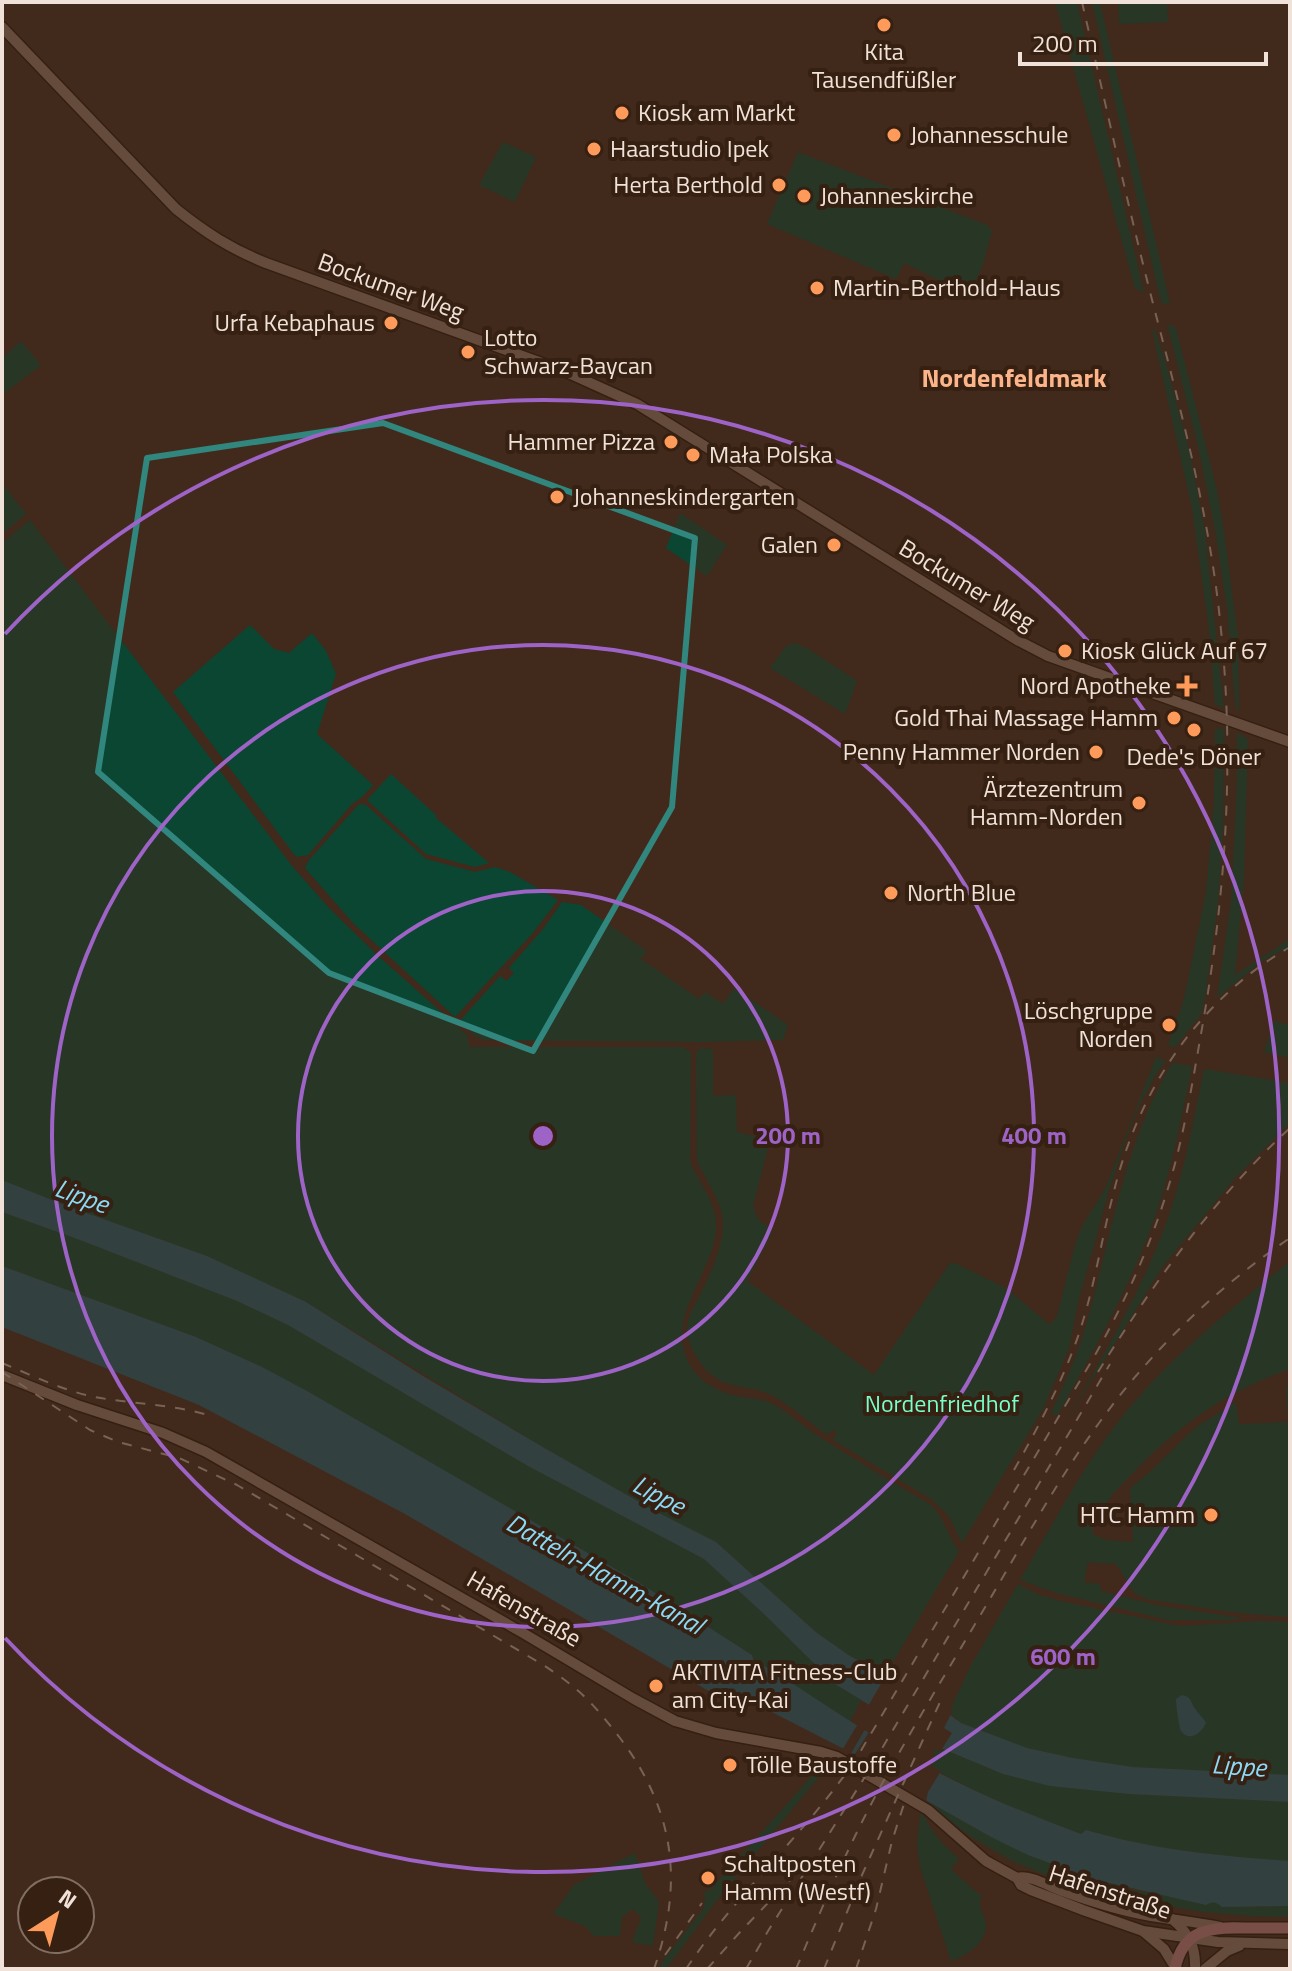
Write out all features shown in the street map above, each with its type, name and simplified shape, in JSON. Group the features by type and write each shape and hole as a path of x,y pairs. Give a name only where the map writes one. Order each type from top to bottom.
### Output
{"main road":[{"name":"Bockumer Weg","path":"2,27 176,209 229,246 266,263 606,388 737,465 1017,640 1048,656 1290,742"},
{"name":"Hafenstraße","path":"2,1375 77,1405 163,1433 206,1452 675,1721 704,1730 834,1756 928,1810 986,1861 1017,1878 1021,1885 1031,1890 1143,1931 1242,1944 1290,1944"},
{"name":"Hafenstraße","path":"1017,1878 1024,1876 1097,1903 1140,1914 1220,1927 1290,1928"},
{"path":"1172,1919 1190,1939 1195,1953 1195,1969"},
{"path":"1175,1968 1181,1949 1190,1939 1220,1927"},
{"path":"1143,1931 1164,1949 1175,1968"},
{"path":"1205,1969 1227,1951 1242,1944"}],"highlighted area":[{"path":"383,423 695,538 672,807 533,1051 329,973 98,772 147,458"}],"green space":[{"path":"1055,2 1077,2 1144,293 1135,288"},
{"path":"1092,2 1100,2 1170,303 1162,304 1158,290"},
{"path":"1118,2 1167,2 1168,22 1119,24"},
{"path":"503,142 536,157 515,202 479,185"},
{"path":"798,152 987,225 992,231 970,295 904,263 896,279 767,224"},
{"path":"1167,323 1176,328 1217,490 1238,637 1239,708 1236,711 1227,609 1215,530"},
{"path":"1154,329 1190,454 1205,532 1224,708 1215,704 1208,622 1192,509"},
{"path":"21,341 41,365 2,395 2,358"},
{"path":"2,483 26,514 2,534"},
{"path":"680,513 727,545 707,576 666,548"},
{"path":"30,520 292,866 377,955 467,1035 469,1047 682,1047 691,1052 690,1161 710,1201 716,1230 683,1325 683,1343 688,1361 709,1385 728,1394 771,1403 862,1464 931,1505 959,1551 885,1675 817,1633 716,1542 541,1446 306,1302 207,1256 2,1180 2,543"},
{"path":"250,625 274,649 289,653 312,633 326,651 336,674 317,734 373,785 352,804 308,855 296,857 173,692"},
{"path":"795,643 857,681 845,714 770,668 786,646"},
{"path":"1224,728 1223,830 1218,902 1206,991 1202,1013 1175,1047 1168,1045 1184,999 1206,892 1214,803 1215,729"},
{"path":"1237,732 1248,739 1244,881 1235,975 1290,939 1290,946 1262,961 1217,998 1231,901"},
{"path":"391,774 489,863 475,867 426,854 367,800"},
{"path":"359,804 366,805 426,859 475,872 495,867 510,872 558,900 532,934 455,1017 354,924 305,868"},
{"path":"562,902 581,905 647,951 641,959 699,999 705,992 723,1004 734,988 788,1025 783,1040 484,1040 475,1036 459,1022 500,976 506,981 514,973 509,968"},
{"path":"1274,1021 1290,1025 1290,1058 1264,1052"},
{"name":"Nordenfriedhof","path":"700,1048 713,1049 713,1096 736,1095 737,1132 770,1140 753,1206 758,1219 773,1231 747,1281 874,1375 950,1263 1006,1288 1050,1325 1057,1316 1082,1226 1105,1189 1156,1057 1166,1061 1137,1110 1125,1142 1078,1303 1069,1348 1043,1409 962,1543 948,1515 931,1499 833,1440 837,1432 833,1430 827,1435 774,1396 721,1381 708,1371 694,1353 688,1335 688,1321 716,1260 723,1227 718,1201 697,1160 696,1053"},
{"path":"1172,1063 1192,1066 1158,1209 1119,1300 1057,1416 1051,1413 1083,1334 1131,1158 1142,1126"},
{"path":"1204,1069 1290,1083 1290,1123 1235,1178 1163,1266 1066,1421 1123,1319 1160,1239 1181,1177"},
{"path":"2,1212 237,1301 288,1325 528,1466 704,1559 835,1684 861,1700 850,1722 769,1668 753,1662 752,1655 721,1635 262,1367 196,1337 2,1266"},
{"path":"1290,1261 1290,1369 1225,1398 1168,1439 1112,1495 1091,1533 1105,1540 1133,1542 1130,1488 1196,1427 1236,1402 1239,1424 1288,1422 1286,1387 1290,1386 1290,1617 1232,1612 1146,1598 1134,1592 1112,1562 1088,1562 1084,1582 1100,1584 1101,1591 1161,1606 1244,1618 1168,1620 1056,1593 1020,1580 1088,1465 1136,1400 1191,1345"},
{"path":"1018,1584 1039,1595 1065,1602 1180,1626 1290,1622 1290,1775 1133,1767 1073,1758 1027,1748 961,1723 949,1712 970,1667"},
{"path":"936,1746 1003,1774 1129,1794 1290,1802 1290,1861 1187,1851 1086,1830 1082,1834 1024,1812 931,1767"},
{"path":"818,1769 824,1771 717,1900 666,1969 659,1969 704,1908 705,1890 709,1891"},
{"path":"929,1802 991,1837 1064,1869 1132,1890 1217,1903 1222,1907 1290,1906 1290,1917 1204,1912 1116,1900 1012,1861 971,1837"},
{"path":"921,1809 937,1837 959,1859 951,1869 982,1895 980,1904 986,1922 985,1932 978,1944 951,1961 920,1867 917,1844"},
{"path":"635,1853 645,1883 659,1902 653,1946 632,1942 641,1918 633,1909 622,1917 620,1936 594,1936 585,1926 553,1914 574,1885"}],"water":[{"path":"2,1180 207,1256 306,1302 541,1446 716,1542 817,1633 850,1656 918,1691 961,1723 1027,1748 1073,1758 1133,1767 1290,1775 1290,1802 1129,1794 1050,1786 1003,1774 936,1746 835,1684 704,1559 528,1466 288,1325 237,1301 2,1212"},
{"name":"Datteln-Hamm-Kanal","path":"2,1266 196,1337 307,1391 638,1582 752,1655 754,1662 769,1668 932,1770 972,1789 1081,1834 1086,1830 1187,1851 1290,1861 1290,1906 1206,1905 1096,1880 1028,1855 991,1837 842,1748 754,1703 723,1691 719,1697 405,1514 199,1405 2,1327"},
{"path":"1182,1695 1189,1699 1206,1723 1199,1733 1192,1736 1180,1729 1176,1699"}],"pier":[{"path":"888,1672 920,1687 953,1710 944,1728 952,1733 940,1752 867,1708"},
{"path":"859,1722 867,1726 850,1755 853,1757 871,1729 941,1771 928,1792 928,1806 841,1752"}],"railway":[{"path":"686,1969 726,1915 815,1813 856,1759 1094,1357 1146,1251 1174,1166 1187,1110 1209,984 1222,883 1227,732 1221,630 1209,543 1192,458 1082,2"},
{"path":"1014,1470 1046,1411 1073,1350 1086,1311 1125,1154 1156,1083 1200,1021 1227,993 1290,947"},
{"path":"1098,1372 1140,1307 1210,1213 1290,1128"},
{"path":"796,1969 856,1833 880,1788 1083,1445 1119,1396 1186,1322 1236,1278 1290,1238"},
{"path":"2,1363 90,1396 183,1409 214,1417"},
{"path":"746,1969 868,1772 1110,1364"},
{"path":"2,1372 90,1430 118,1442 179,1458 237,1485 540,1663 584,1696 620,1738 638,1765 663,1820 671,1877 669,1907 654,1969"},
{"path":"824,1969 862,1875 940,1702"},
{"path":"856,1969 876,1909 904,1804"},
{"path":"707,1969 792,1878"},
{"path":"665,1955 702,1903"}],"place":[{"name":"Kita Tausendfüßler","path":"884,25"},
{"name":"Kiosk am Markt","path":"622,113"},
{"name":"Johannesschule","path":"894,135"},
{"name":"Haarstudio Ipek","path":"594,149"},
{"name":"Herta Berthold","path":"779,185"},
{"name":"Johanneskirche","path":"804,196"},
{"name":"Martin-Berthold-Haus","path":"817,288"},
{"name":"Urfa Kebaphaus","path":"391,323"},
{"name":"Lotto Schwarz-Baycan","path":"468,352"},
{"name":"Hammer Pizza","path":"671,442"},
{"name":"Mała Polska","path":"693,455"},
{"name":"Johanneskindergarten","path":"557,497"},
{"name":"Galen","path":"834,545"},
{"name":"Kiosk Glück Auf 67","path":"1065,651"},
{"name":"Nord Apotheke","path":"1187,686"},
{"name":"Gold Thai Massage Hamm","path":"1174,718"},
{"name":"Dede's Döner","path":"1194,730"},
{"name":"Penny Hammer Norden","path":"1096,752"},
{"name":"Ärztezentrum Hamm-Norden","path":"1139,803"},
{"name":"North Blue","path":"891,893"},
{"name":"Löschgruppe Norden","path":"1169,1025"},
{"name":"HTC Hamm","path":"1211,1515"},
{"name":"AKTIVITA Fitness-Club am City-Kai","path":"656,1686"},
{"name":"Tölle Baustoffe","path":"730,1765"},
{"name":"Schaltposten Hamm (Westf)","path":"708,1878"}],"district":[{"name":"Nordenfeldmark","path":"1014,378"}],"water label":[{"name":"Lippe","path":"82,1196"},
{"name":"Lippe","path":"659,1495"},
{"name":"Lippe","path":"1239,1766"}]}
